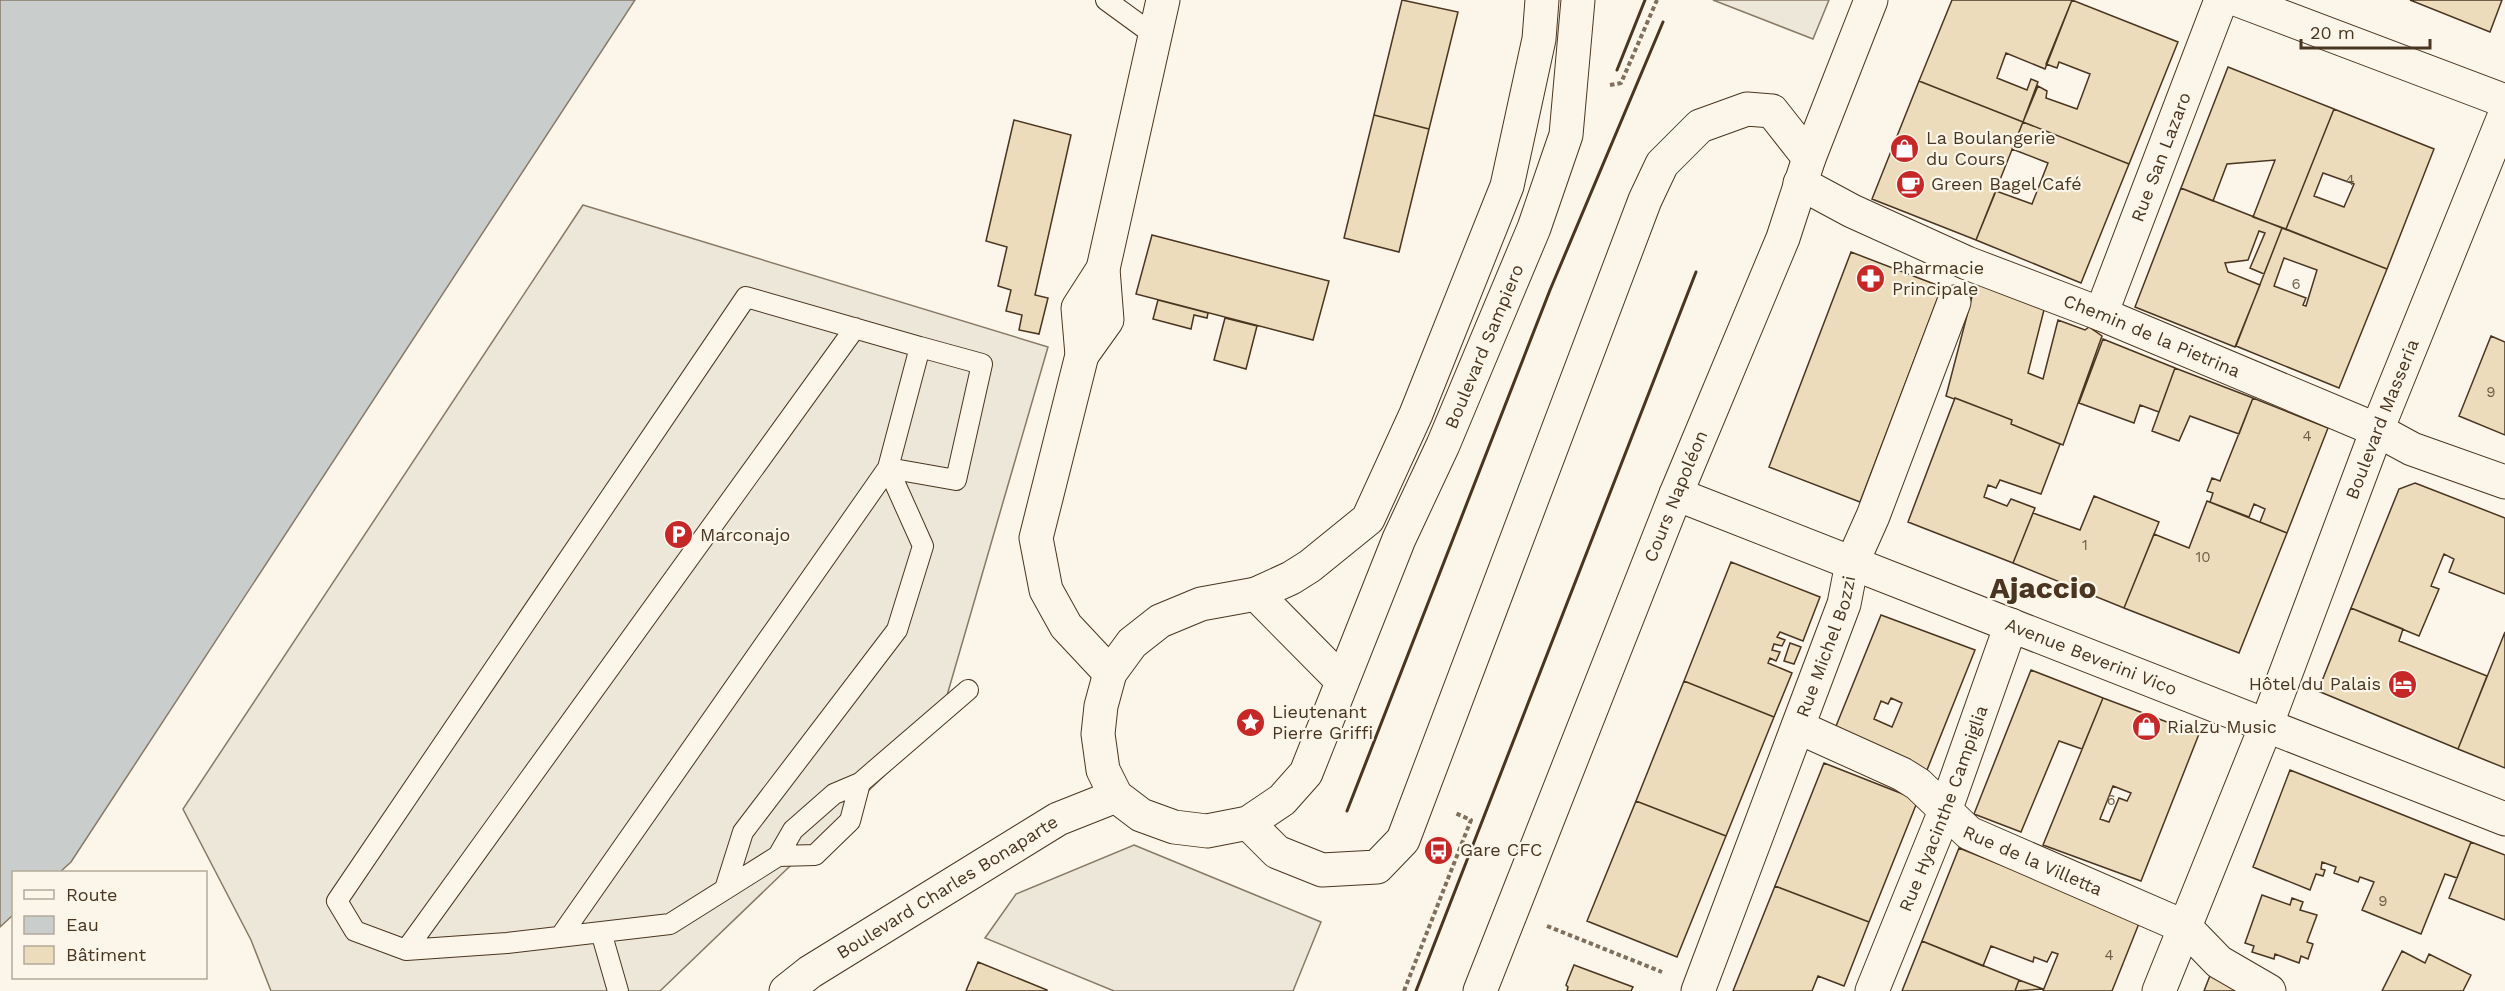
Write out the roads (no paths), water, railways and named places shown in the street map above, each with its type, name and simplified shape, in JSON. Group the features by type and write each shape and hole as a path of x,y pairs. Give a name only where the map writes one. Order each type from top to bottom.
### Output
{"main road":[{"path":"1163,0 1103,269 1107,320 1082,355 1036,538 1046,591 1066,626 1110,673 1101,706 1098,734 1103,770 1116,796 1141,815 1174,827 1208,831 1248,823 1277,852 1322,870 1377,867 1403,840 1645,200 1662,164 1700,126 1747,109 1772,111 1804,170"},
{"name":"Boulevard Sampiero","path":"1110,673 1132,643 1160,621 1201,604 1256,594 1291,578 1310,566 1368,519 1416,414 1507,186 1539,39 1542,0"},
{"name":"Boulevard Sampiero","path":"1248,823 1282,800 1306,773 1399,539 1443,445 1534,228 1566,135 1578,0"},
{"name":"Cours Napoléon","path":"1480,991 1676,494 1782,238 1804,170 1871,0"},
{"name":"Rue San Lazaro","path":"2101,314 2221,0"},
{"path":"2238,0 2505,101"},
{"name":"Boulevard Masseria","path":"2159,991 2266,726 2377,430 2505,114"},
{"name":"Chemin de la Pietrina","path":"1804,170 1852,211 1967,263 2101,314 2377,430 2412,449 2505,482"},
{"name":"Rue Michel Bozzi","path":"1699,989 1844,604 1852,563 1873,516 1954,302"},
{"name":"Avenue Beverini Vico","path":"1676,494 2505,819"},
{"path":"1256,594 1342,681"},
{"name":"Rue Hyacinthe Campiglia","path":"1872,991 1945,811 2010,625"},
{"name":"Rue de la Villetta","path":"1798,727 1902,774 1918,784 1969,833 2185,927 2219,962 2269,991"},
{"name":"Boulevard Charles Bonaparte","path":"802,985 1058,819 1116,796"}],"lane":[{"path":"1106,0 1154,35"},
{"path":"888,468 956,480 982,364 746,297 336,901 355,931 406,950 560,937 670,924 778,856 793,830 834,794 860,783 968,690"},
{"path":"406,950 855,328"},
{"path":"560,937 888,468 920,347"},
{"path":"725,889 743,832 897,630 923,546 888,468"},
{"path":"778,856 815,855 850,822 860,783"},
{"path":"601,932 618,991"}],"water":[{"path":"0,0 635,0 71,862 61,871 12,871 12,916 0,927"}],"place":[{"name":"La Boulangerie du Cours","path":"1905,148"},
{"name":"Green Bagel Café","path":"1910,184"},
{"name":"Pharmacie Principale","path":"1871,278"},
{"name":"Marconajo","path":"679,535"},
{"name":"Hôtel du Palais","path":"2402,684"},
{"name":"Lieutenant Pierre Griffi","path":"1251,722"},
{"name":"Rialzu Music","path":"2146,727"},
{"name":"Gare CFC","path":"1439,850"}],"district":[{"name":"Ajaccio","path":"2043,588"}]}
